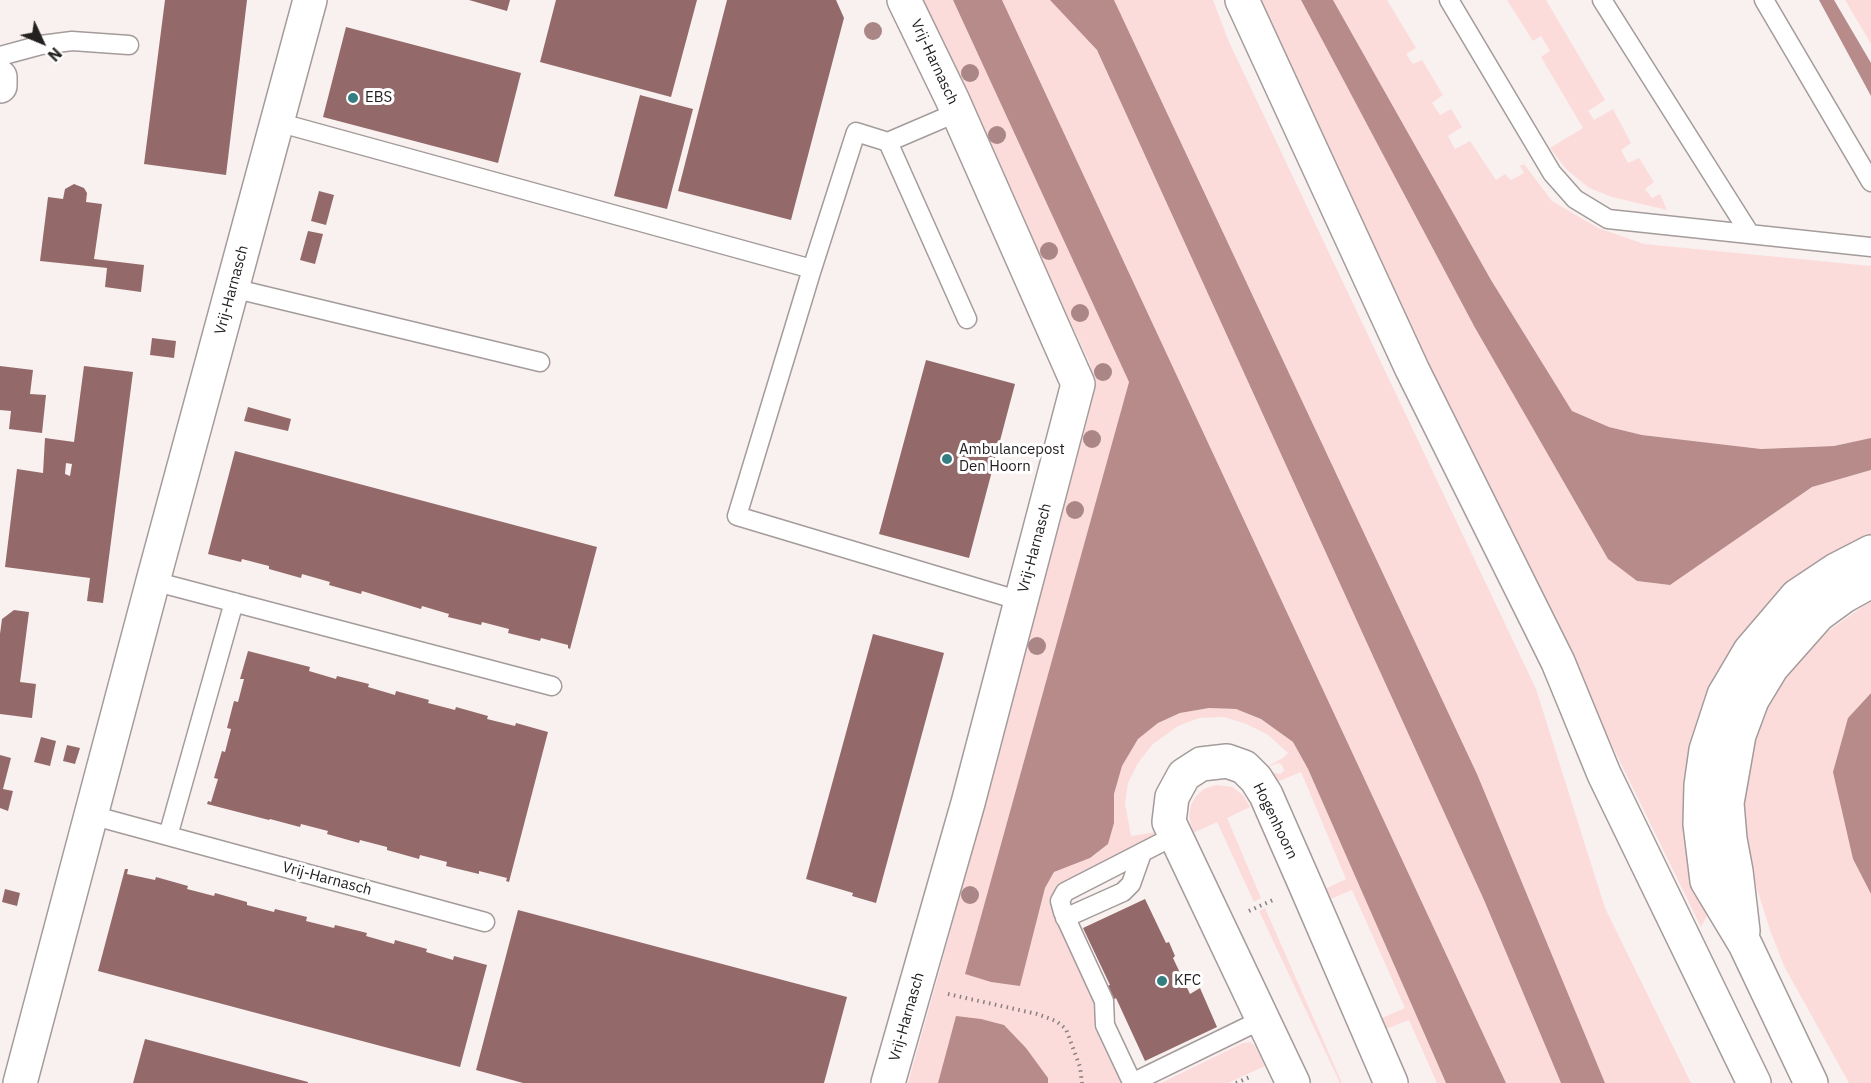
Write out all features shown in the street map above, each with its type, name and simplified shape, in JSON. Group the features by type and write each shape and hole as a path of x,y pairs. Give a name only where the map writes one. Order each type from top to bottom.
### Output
{"main road":[{"name":"Vrij-Harnasch","path":"20,1083 310,0"},
{"name":"Vrij-Harnasch","path":"888,1083 968,803 1078,384 958,112 904,0"},
{"path":"1242,0 1412,369 1558,662 1604,774 1755,1083"},
{"path":"0,77 0,86"},
{"path":"1811,1083 1745,944 1707,881 1700,824 1701,785 1706,750 1724,695 1750,651 1797,596 1836,570 1871,552"},
{"path":"1745,944 1727,803 1739,735 1752,700 1772,667 1818,615 1844,596 1871,581"},
{"name":"Hogenhoorn","path":"1293,1083 1169,822 1172,797 1184,775 1201,764 1227,760 1244,767 1256,778 1266,795 1390,1083"}],"lane":[{"path":"1449,0 1552,173 1575,199 1608,219 1871,247"},
{"path":"1602,0 1750,234"},
{"path":"1764,0 1871,182"},
{"path":"0,56 41,45 72,41 129,45"},
{"path":"958,112 888,142 856,132 737,516 1021,601"},
{"path":"277,122 812,269"},
{"path":"888,142 967,319"},
{"path":"232,288 540,362"},
{"path":"153,581 552,686"},
{"path":"168,836 234,602"},
{"name":"Vrij-Harnasch","path":"91,815 485,922"},
{"path":"1176,835 1065,892 1060,901 1065,918 1104,1001 1105,1025 1130,1078 1138,1080 1263,1019"},
{"path":"1065,918 1123,892 1131,884 1142,853"}],"path":[{"path":"1219,926 1305,884"},
{"path":"915,987 1037,1014 1056,1021 1066,1029 1080,1066 1082,1083"}],"shaded area":[{"path":"922,0 953,0 1129,382 965,974 1020,986 1045,888 1054,872 1090,858 1114,823 1114,794 1122,766 1138,739 1158,723 1180,713 1209,708 1236,709 1261,719 1293,742 1308,769 1446,1083 1437,1083 1409,1020 1386,1029 1382,1018 1405,1008 1352,890 1328,900 1323,890 1346,879 1301,772 1277,782 1271,772 1280,774 1284,771 1282,765 1278,763 1263,769 1288,753 1267,734 1224,717 1199,718 1178,726 1153,744 1138,763 1128,783 1125,803 1131,836 1156,832 1156,838 1052,899 1053,910 1097,1005 1094,1027 1121,1083 1048,1083 1048,1078 956,1016 938,1083 908,1083 1089,413 1094,387 1090,364"},
{"path":"953,0 1002,0 1506,1083 1446,1083 1308,769 1293,742 1261,719 1236,709 1209,708 1180,713 1158,723 1138,739 1122,766 1114,794 1114,823 1108,844 1090,858 1054,872 1045,888 1020,986 991,982 965,974 1129,382"},
{"path":"1002,0 1050,0 1097,50 1484,900 1561,1083 1506,1083"},
{"path":"1050,0 1114,0 1477,774 1605,1083 1561,1083 1484,900 1097,50"},
{"path":"1114,0 1213,0 1229,42 1536,689 1605,908 1691,1083 1605,1083 1477,774"},
{"path":"1258,0 1301,0 1474,326 1608,559 1637,581 1670,585 1812,487 1871,470 1871,538 1689,830 1707,916 1701,927 1434,382"},
{"path":"1301,0 1333,0 1491,280 1572,411 1609,427 1642,435 1761,449 1834,446 1871,438 1871,470 1812,487 1670,585 1637,581 1608,559 1474,326"},
{"path":"1333,0 1387,0 1416,48 1406,54 1413,64 1422,60 1443,95 1432,103 1440,115 1451,109 1462,127 1448,136 1455,149 1470,141 1496,180 1505,174 1511,180 1524,173 1520,166 1524,164 1552,201 1598,228 1644,244 1871,266 1871,438 1834,446 1761,449 1642,435 1609,427 1572,411 1491,280"},
{"path":"1507,0 1546,0 1605,100 1588,111 1594,120 1613,109 1631,143 1621,150 1628,163 1639,158 1654,182 1645,189 1652,198 1660,194 1667,210 1612,197 1589,188 1566,169 1550,148 1583,128 1541,57 1550,51 1541,36 1533,41"},
{"path":"1819,0 1834,0 1871,63 1871,96"},
{"path":"1845,0 1871,0 1871,44"},
{"path":"1871,601 1871,693 1848,718 1853,859 1871,894 1871,1083 1849,1083 1784,966 1770,930 1742,831 1743,802 1752,748 1760,723 1785,676 1802,655 1828,631"},
{"path":"1871,693 1871,894 1853,859 1833,772 1848,718"},
{"path":"1216,785 1232,787 1243,795 1250,807 1227,818 1261,898 1254,902 1217,822 1193,833 1189,816 1191,805 1204,789"},
{"path":"1265,908 1342,1083 1340,1083 1259,911"},
{"path":"956,1016 1004,1025 1026,1048 1048,1078 1048,1083 938,1083"},
{"path":"1250,1042 1255,1046 1265,1066 1228,1083 1161,1083 1243,1043"}],"building":[{"path":"165,0 247,0 226,175 144,164"},
{"path":"469,0 510,0 507,11"},
{"path":"556,0 697,0 671,97 540,62"},
{"path":"727,0 836,0 844,18 791,220 678,191"},
{"path":"346,27 521,73 498,163 323,117"},
{"path":"640,95 693,109 667,209 614,196"},
{"path":"74,184 84,188 87,193 86,202 102,204 94,259 144,265 141,292 105,287 107,268 40,261 48,197 63,199 65,189"},
{"path":"319,191 334,195 326,225 311,221"},
{"path":"308,231 323,234 315,264 300,260"},
{"path":"152,338 176,341 174,358 150,355"},
{"name":"Ambulancepost Den Hoorn","path":"926,360 1015,384 969,558 879,534"},
{"path":"0,366 33,370 30,394 46,395 42,433 9,429 11,411 0,410"},
{"path":"84,366 133,372 103,603 87,601 90,578 5,567 17,469 43,473 45,438 74,442","holes":["66,463 72,464 70,476 65,474"]},
{"path":"248,407 291,419 288,431 244,421"},
{"path":"235,451 597,547 570,649 568,645 541,638 540,641 508,633 509,629 448,617 449,614 422,606 421,609 362,591 361,594 302,574 301,578 242,559 241,562 208,554"},
{"path":"14,610 29,612 20,682 36,684 32,718 0,714 2,619"},
{"path":"873,634 944,653 876,903 852,896 853,893 806,879"},
{"path":"248,651 310,667 309,671 336,679 337,676 369,684 368,687 395,695 396,691 429,700 428,703 455,710 456,707 488,716 487,719 515,726 516,723 548,732 509,882 506,881 507,878 446,866 447,862 420,855 419,859 387,850 387,847 360,840 359,843 301,824 300,827 207,804 208,801 211,802 218,779 214,778 222,751 225,752 231,729 227,728 234,701 238,702 244,679 240,679"},
{"path":"41,737 56,741 50,766 34,762"},
{"path":"67,745 80,748 75,764 63,761"},
{"path":"0,755 11,758 3,789 13,791 8,811 0,808"},
{"path":"125,869 128,869 127,874 155,880 156,877 188,886 187,889 214,896 215,893 247,902 247,905 307,917 306,921 367,933 366,936 394,944 395,940 427,949 426,952 453,960 454,956 487,965 460,1067 98,971"},
{"path":"5,889 20,893 17,906 2,902"},
{"path":"1145,899 1166,943 1169,942 1175,956 1173,958 1190,994 1200,988 1217,1027 1145,1061 1116,998 1113,1000 1107,986 1110,985 1083,928"},
{"path":"518,910 847,997 824,1083 523,1083 476,1070"},
{"path":"145,1039 308,1082 308,1083 133,1083"}],"place":[{"name":"EBS","path":"353,98"},
{"name":"Ambulancepost Den Hoorn","path":"947,459"},
{"name":"KFC","path":"1162,981"}]}
